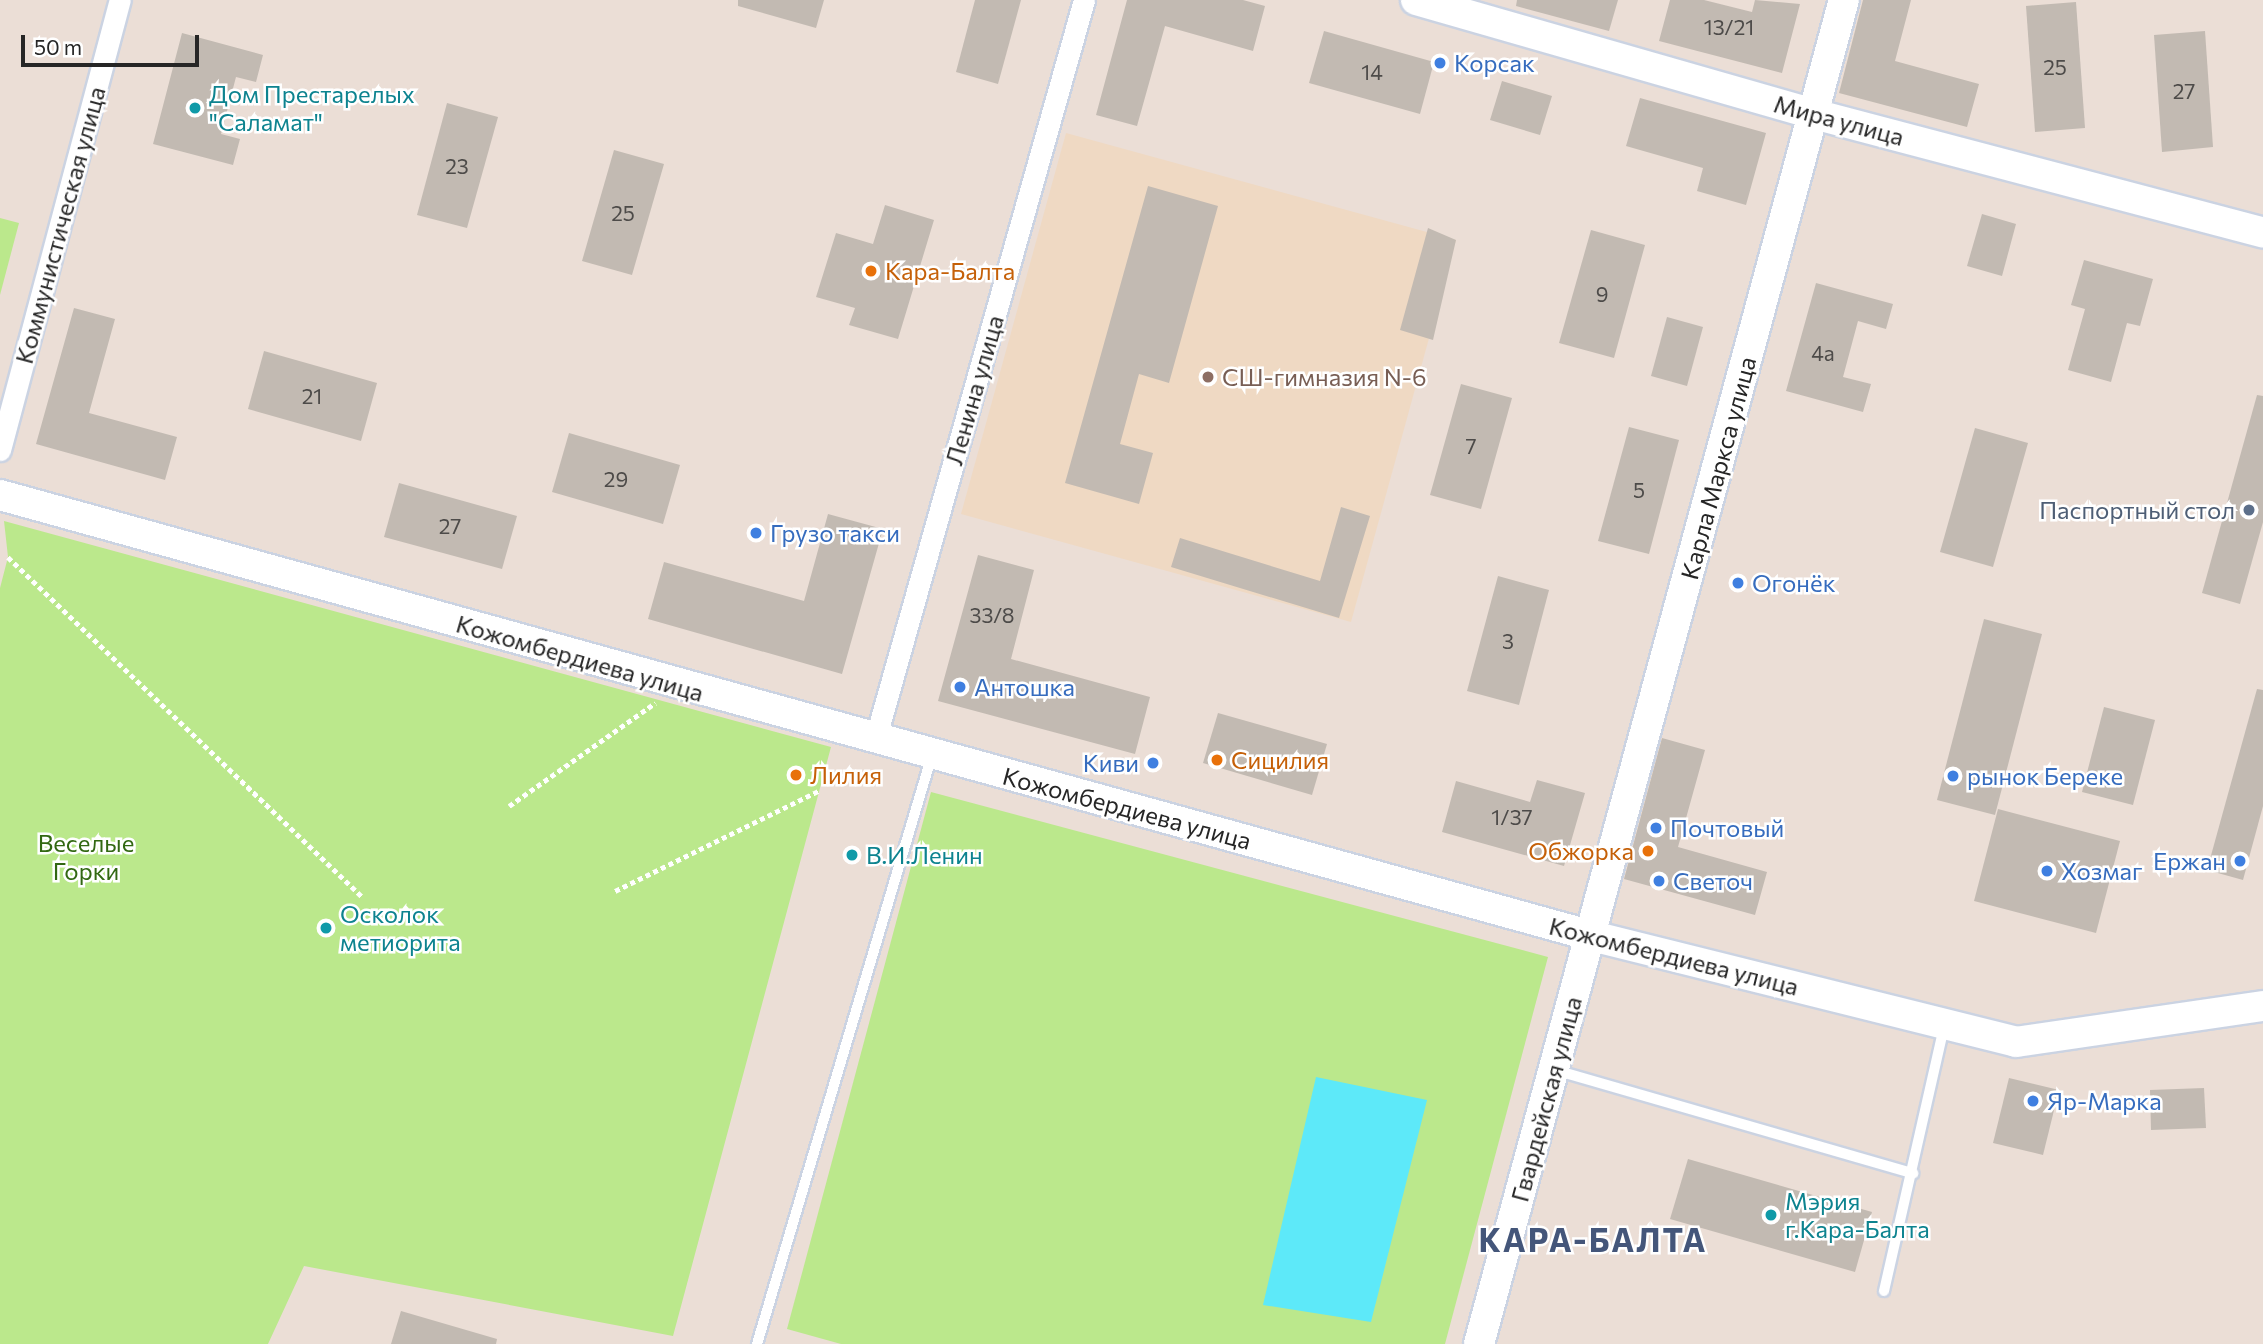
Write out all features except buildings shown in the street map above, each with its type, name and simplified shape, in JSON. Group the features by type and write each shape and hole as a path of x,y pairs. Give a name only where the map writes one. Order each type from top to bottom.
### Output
{"street":[{"name":"Коммунистическая улица","path":"0,450 120,0"},
{"name":"Ленина улица","path":"875,740 1084,0"},
{"name":"Мира улица","path":"1416,0 1814,114 2263,233"},
{"name":"Карла Маркса улица","path":"1592,936 1844,0"},
{"name":"Кожомбердиева улица","path":"0,495 875,740 1592,936 2016,1042 2263,1006"},
{"name":"Гвардейская улица","path":"1479,1344 1592,936"}],"lane":[{"path":"757,1344 932,755"},
{"path":"1884,1291 1945,1024"},
{"path":"1555,1070 1913,1173"}],"path":[{"path":"8,557 363,898"},
{"path":"509,806 659,700"},
{"path":"614,891 820,790"}],"shaded area":[{"name":"СШ-гимназия N-6","path":"1066,133 1456,240 1351,622 961,514"}],"green space":[{"path":"0,218 19,223 0,295"},
{"name":"Веселые Горки","path":"4,521 831,747 673,1336 304,1266 268,1344 0,1344 0,588 8,557"},
{"path":"931,792 1548,957 1445,1344 841,1344 787,1329"}],"water":[{"path":"1316,1077 1427,1100 1371,1322 1263,1305"}],"place":[{"name":"Корсак","path":"1440,63"},
{"name":"Дом Престарелых \"Саламат\"","path":"195,108"},
{"name":"Кара-Балта","path":"871,271"},
{"name":"СШ-гимназия N-6","path":"1208,377"},
{"name":"Паспортный стол","path":"2249,510"},
{"name":"Грузо такси","path":"756,533"},
{"name":"Огонёк","path":"1738,583"},
{"name":"Антошка","path":"960,687"},
{"name":"Сицилия","path":"1217,760"},
{"name":"Киви","path":"1153,763"},
{"name":"Лилия","path":"796,775"},
{"name":"рынок Береке","path":"1953,776"},
{"name":"Почтовый","path":"1656,828"},
{"name":"Обжорка","path":"1648,851"},
{"name":"В.И.Ленин","path":"852,855"},
{"name":"Ержан","path":"2240,861"},
{"name":"Хозмаг","path":"2047,871"},
{"name":"Светоч","path":"1659,881"},
{"name":"Осколок метиорита","path":"326,928"},
{"name":"Яр-Марка","path":"2033,1101"},
{"name":"Мэрия г.Кара-Балта","path":"1771,1215"}],"district":[{"name":"КАРА-БАЛТА","path":"1593,1239"}]}
